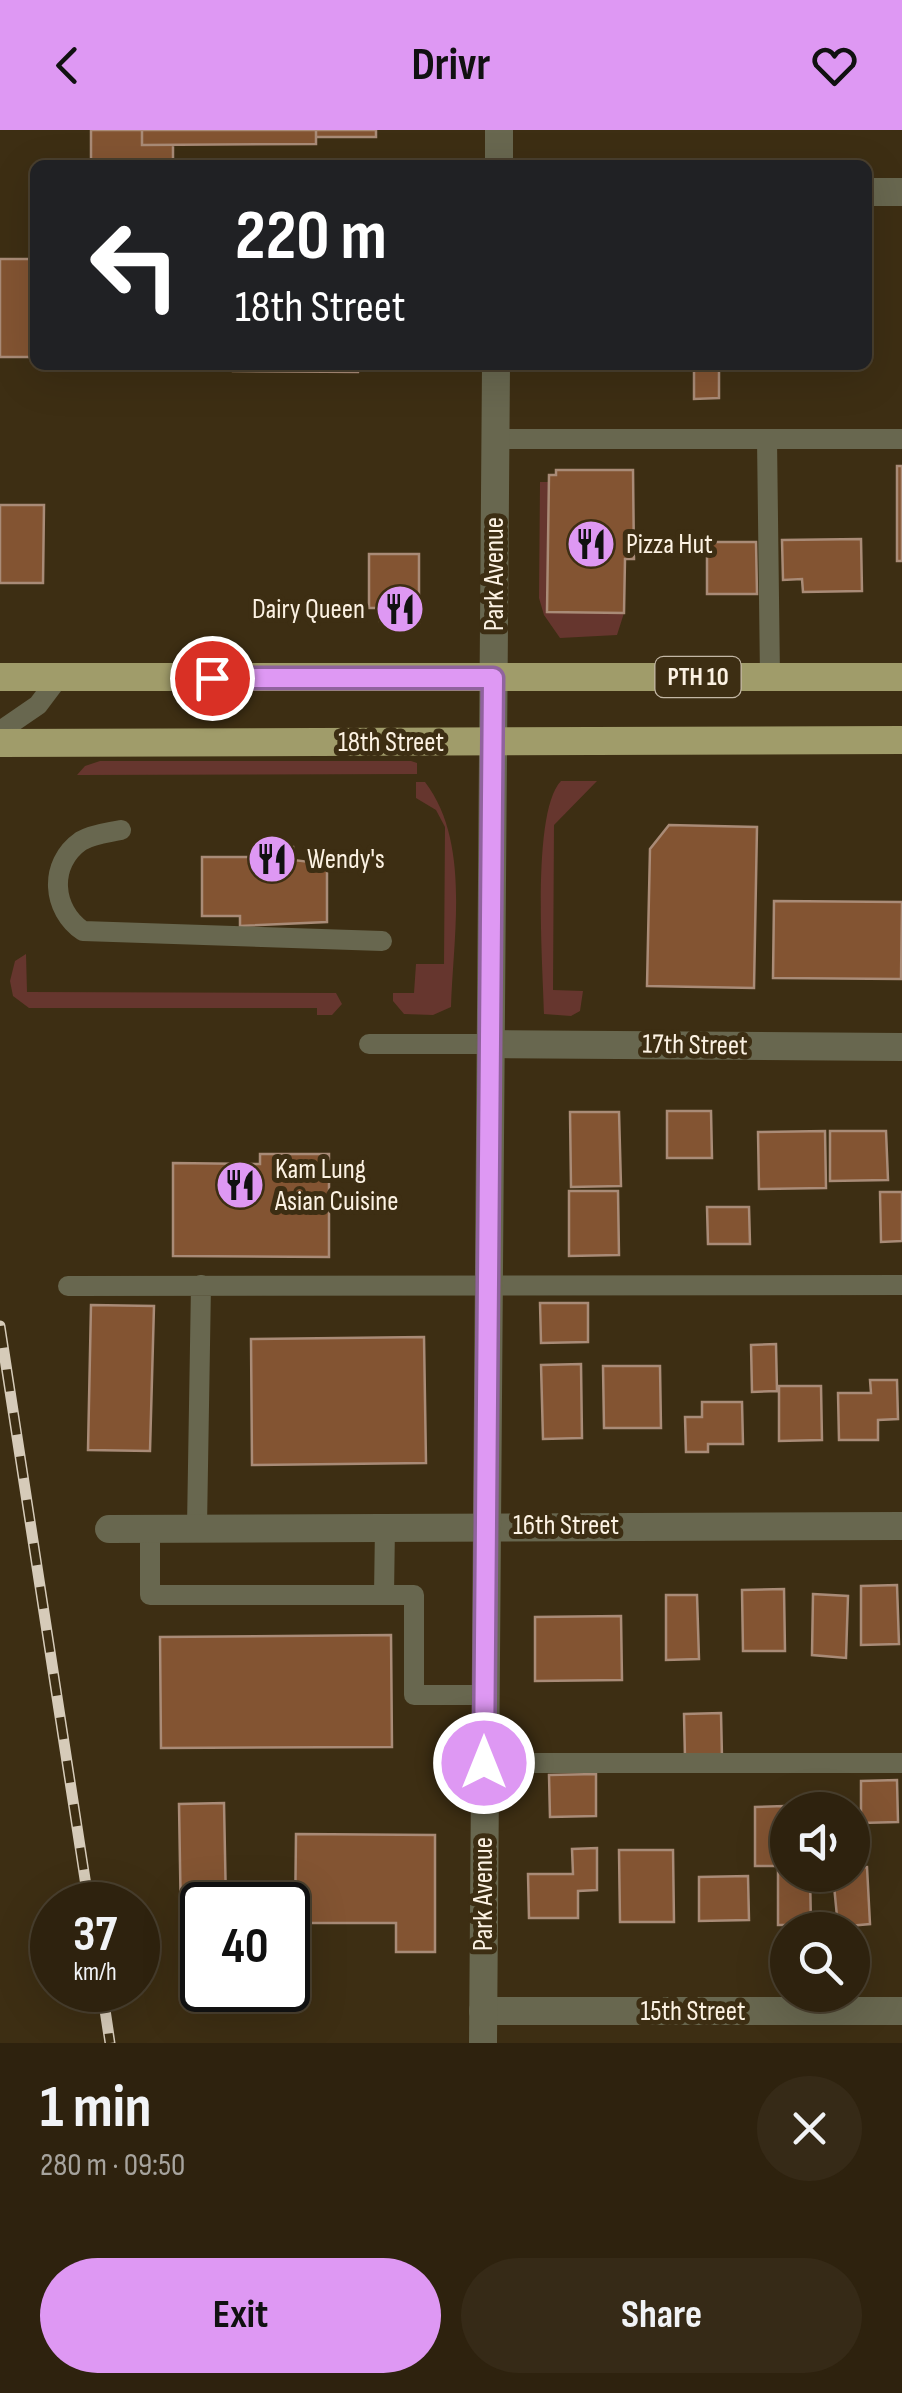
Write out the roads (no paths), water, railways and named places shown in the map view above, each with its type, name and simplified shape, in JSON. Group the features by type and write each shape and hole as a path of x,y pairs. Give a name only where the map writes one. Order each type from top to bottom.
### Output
{"main road":[{"name":"PTH 10","path":"0,677 902,676"},
{"name":"18th Street","path":"0,743 902,740"}],"street":[{"path":"499,130 499,160"},
{"path":"872,192 902,192"},
{"name":"Park Avenue","path":"483,2043 496,370"},
{"name":"17th Street","path":"489,1044 902,1048"},
{"name":"16th Street","path":"109,1528 485,1524 902,1526"},
{"name":"15th Street","path":"483,2012 902,2011"}],"lane":[{"path":"495,439 902,439"},
{"path":"767,439 770,678"},
{"path":"0,731 38,705 59,678"},
{"path":"120,830 84,840 63,863 58,898 64,914 83,931 382,941"},
{"path":"369,1044 489,1044"},
{"path":"68,1286 902,1284"},
{"path":"197,1528 201,1286"},
{"path":"384,1594 385,1526"},
{"path":"150,1528 150,1594 414,1594 414,1695 484,1695"},
{"path":"484,1763 902,1763"}],"railway":[{"path":"0,1326 85,1882"},
{"path":"105,2012 110,2043"}],"place":[{"name":"Pizza Hut","path":"591,544"},
{"name":"Dairy Queen","path":"400,609"},
{"name":"Wendy's","path":"272,859"},
{"name":"Kam Lung Asian Cuisine","path":"240,1185"}]}
